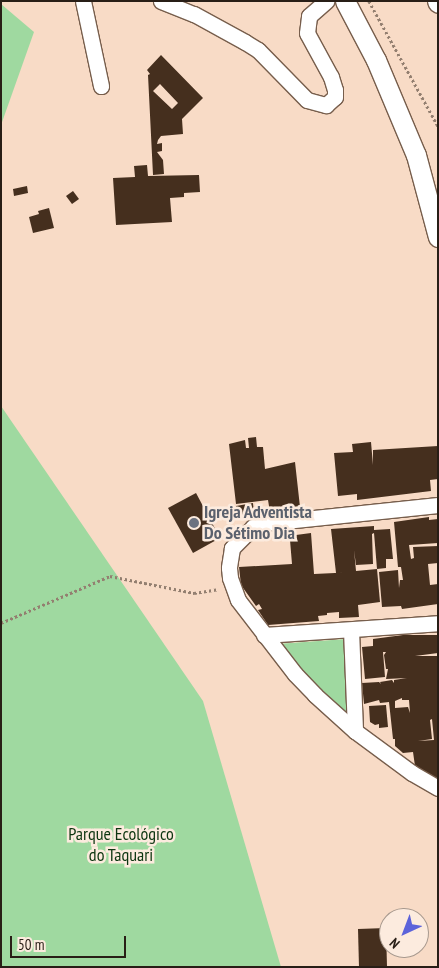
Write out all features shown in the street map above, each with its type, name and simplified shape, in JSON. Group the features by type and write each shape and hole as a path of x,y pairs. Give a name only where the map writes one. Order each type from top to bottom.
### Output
{"main road":[{"path":"345,1 376,60 416,155 438,237"}],"street":[{"path":"82,1 101,86"},
{"path":"162,1 194,14 258,50 307,100 326,104 335,97 335,90 331,77 307,33 309,16 326,1"},
{"path":"438,505 266,523 253,527 232,548 229,568 232,587 238,600 264,635 309,688 355,731 412,773 438,788"},
{"path":"264,635 438,623"},
{"path":"350,630 355,731"}],"path":[{"path":"369,1 438,126"},
{"path":"1,624 110,576 194,593 232,587"}],"green space":[{"path":"1,4 34,32 1,125"},
{"name":"Parque Ecológico do Taquari","path":"1,406 203,701 281,967 1,967"},
{"path":"346,639 349,719 277,644"}],"building":[{"path":"161,55 203,98 182,119 183,134 161,136 158,140 157,144 162,143 162,151 157,152 163,160 164,174 153,175 148,75 150,74 147,70","holes":["160,84 178,103 172,109 153,91"]},
{"path":"147,165 148,176 199,175 200,192 184,193 184,197 170,198 172,222 116,225 113,178 135,177 134,166"},
{"path":"27,186 28,193 14,196 13,189"},
{"path":"73,191 79,199 72,204 66,196"},
{"path":"49,208 54,228 33,233 29,217 39,214 38,211"},
{"path":"256,437 257,447 263,447 265,469 295,462 300,507 270,512 268,500 236,504 229,444 245,440 246,448 249,448 248,438"},
{"path":"371,442 373,465 373,450 438,446 438,479 430,480 431,491 357,500 357,494 338,496 334,453 353,452 352,444"},
{"name":"Igreja Adventista Do Sétimo Dia","path":"196,493 220,538 193,553 168,508"},
{"path":"253,503 254,514 237,516 236,506"},
{"path":"429,517 429,520 438,519 438,543 409,545 411,559 414,558 413,547 438,546 438,563 428,564 430,585 438,584 438,604 402,609 401,606 382,607 379,572 398,570 399,588 400,580 403,580 401,567 398,567 394,522"},
{"path":"374,526 374,530 390,529 393,559 386,559 386,568 377,569 380,602 358,605 359,617 339,618 339,612 327,613 327,615 318,616 319,621 268,625 258,610 262,609 259,604 256,606 241,585 239,567 292,564 290,540 297,539 296,535 311,533 314,574 336,573 331,529","holes":["374,533 377,569 356,571 354,550 356,565 373,564 372,534"]},
{"path":"403,635 438,635 438,653 415,656 438,656 438,779 415,766 413,752 403,753 395,746 389,702 380,703 379,700 364,704 362,683 379,682 381,684 380,682 392,680 394,683 394,680 407,678 386,679 388,669 386,669 384,655 386,652 383,652 385,677 365,679 362,647 373,646 373,639","holes":["402,698 402,700 409,700 410,713 408,707 395,708 395,701","432,719 434,740 418,741 432,739 430,720"]},
{"path":"386,705 388,727 379,728 379,724 375,725 370,722 369,706"},
{"path":"379,928 379,958 387,958 387,967 359,967 358,929"}],"place":[{"name":"Igreja Adventista Do Sétimo Dia","path":"194,523"}]}
